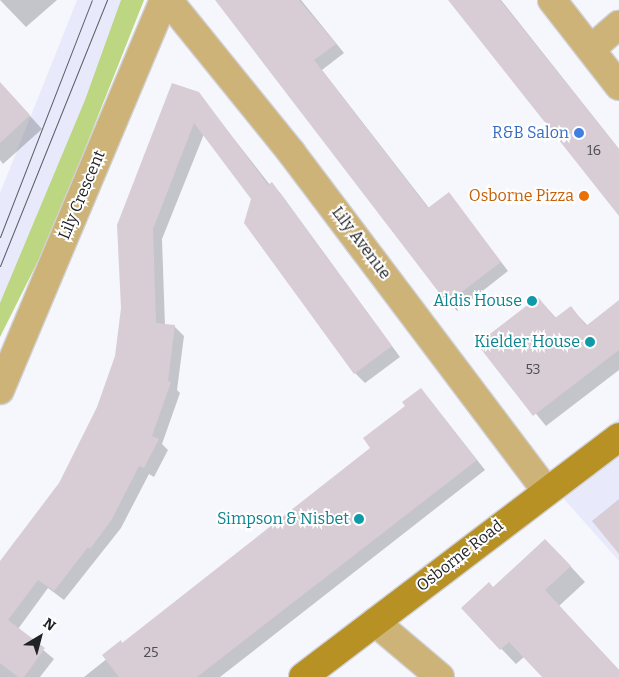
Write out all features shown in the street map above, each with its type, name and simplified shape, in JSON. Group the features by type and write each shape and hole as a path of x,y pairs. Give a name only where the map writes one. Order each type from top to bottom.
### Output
{"main road":[{"name":"Osborne Road","path":"303,677 619,437"}],"street":[{"name":"Lily Crescent","path":"0,390 164,0"},
{"name":"Lily Avenue","path":"168,0 291,152 546,491"},
{"path":"552,0 619,86"},
{"path":"591,49 619,25"},
{"path":"375,622 440,677"}],"shaded area":[{"path":"77,0 144,0 0,337 0,193"},
{"path":"619,418 619,561 547,480"}],"green space":[{"path":"121,0 144,0 50,237 0,337 0,303 85,100"}],"building":[{"path":"215,0 299,0 336,44 314,60 428,208 449,192 501,262 447,303"},
{"path":"448,0 500,0 619,149 619,216"},
{"path":"0,82 30,115 0,143"},
{"path":"172,83 199,92 268,185 272,182 392,346 354,374 244,223 251,199 194,123 153,229 156,323 175,325 168,381 171,382 152,436 159,439 144,468 139,466 112,519 90,549 88,547 54,591 38,580 8,620 45,648 24,677 18,677 0,663 0,561 59,483 97,407 115,356 121,308 117,225"},
{"path":"538,297 555,318 571,306 586,326 619,300 619,350 533,416 477,344"},
{"path":"421,388 477,460 197,677 119,677 102,655 121,640 122,643 370,448 363,438 405,406 402,402"},
{"path":"619,499 619,554 592,521"},
{"path":"545,539 571,566 545,590 619,670 619,677 542,677 509,642 500,650 461,608 489,582 493,587"}],"tram line":[{"path":"0,237 92,0"},
{"path":"0,266 107,0"}],"place":[{"name":"R&B Salon","path":"579,133"},
{"name":"Osborne Pizza","path":"584,196"},
{"name":"Aldis House","path":"532,301"},
{"name":"Kielder House","path":"590,342"},
{"name":"Simpson & Nisbet","path":"359,519"}]}
